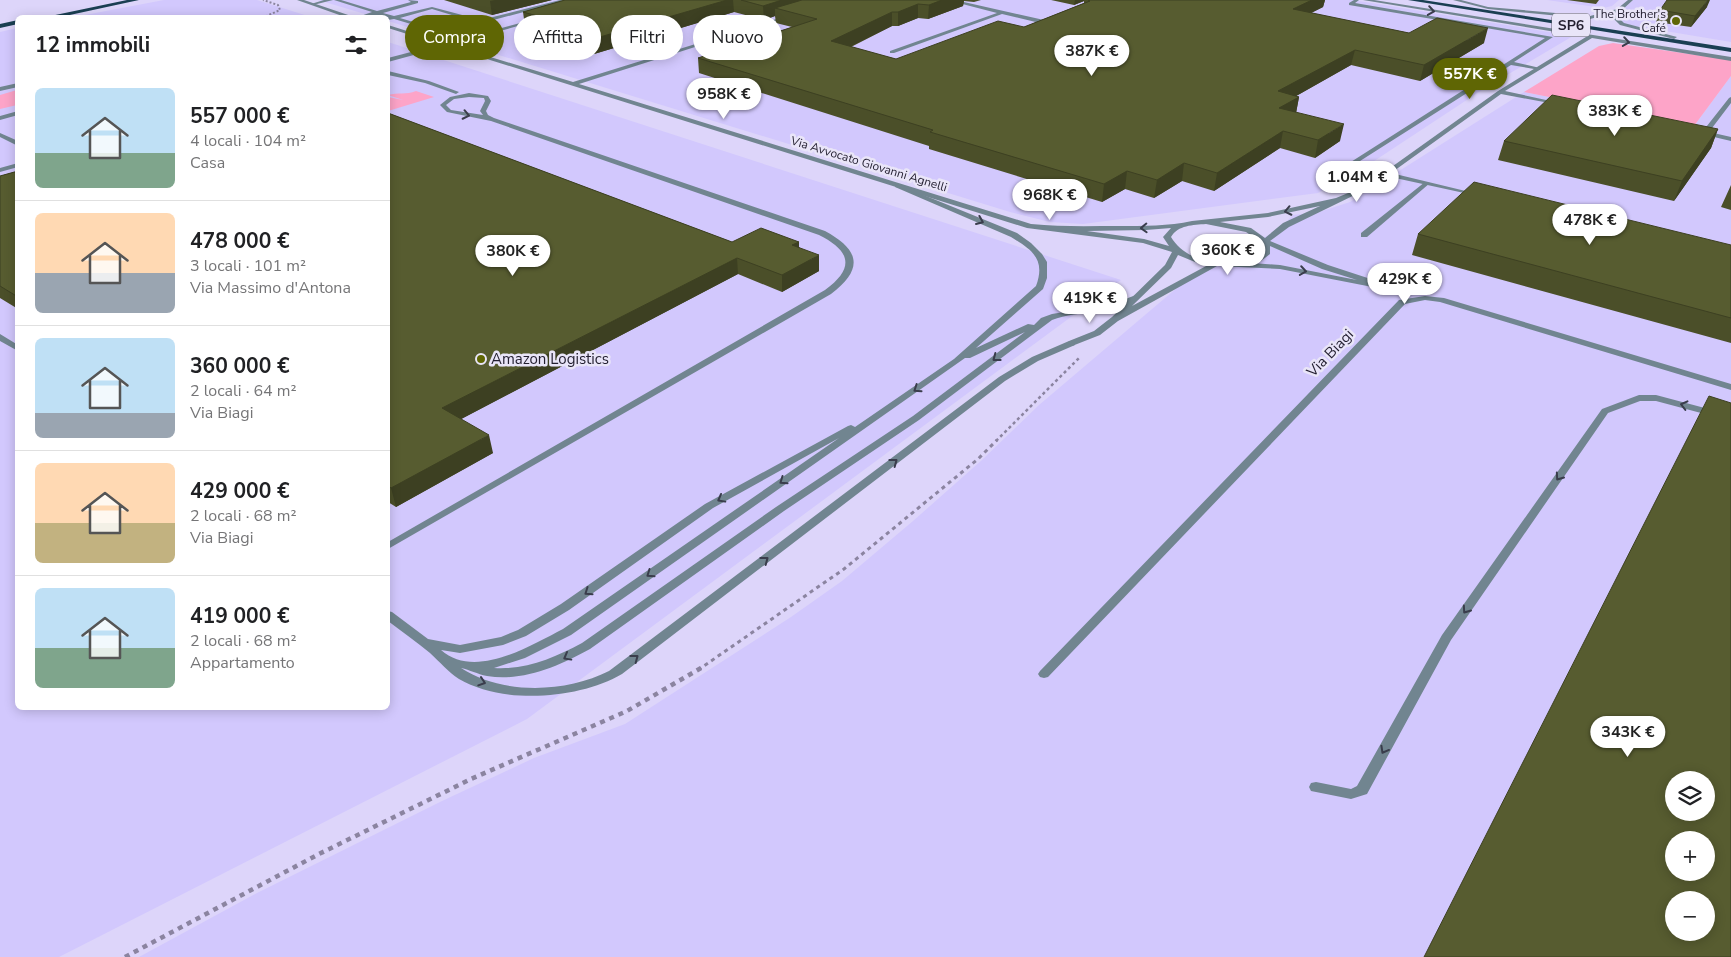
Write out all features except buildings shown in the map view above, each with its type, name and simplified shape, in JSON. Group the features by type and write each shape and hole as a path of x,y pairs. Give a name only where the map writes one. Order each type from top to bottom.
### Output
{"main road":[{"path":"59,15 136,0"},
{"name":"SP6","path":"1411,0 1731,50"},
{"name":"SP6","path":"1435,0 1731,46"},
{"path":"0,26 15,23"}],"street":[{"path":"299,0 347,15"},
{"path":"313,4 331,0"},
{"path":"336,0 382,15"},
{"path":"368,15 416,2 410,0"},
{"path":"949,0 1044,22 1061,15"},
{"path":"1356,0 1351,4 1550,37 1345,168 1367,187"},
{"path":"1365,0 1731,59"},
{"path":"1455,0 1488,8 1590,18 1611,13 1626,6 1631,0"},
{"path":"504,16 563,1 573,5"},
{"path":"390,18 432,8 456,15"},
{"path":"892,52 1001,12"},
{"path":"1611,13 1622,24 1674,37"},
{"path":"574,84 791,15"},
{"path":"390,18 405,22"},
{"name":"Via Avvocato Giovanni Agnelli","path":"390,28 405,32"},
{"path":"1265,241 1286,225 1367,187 1500,92 1590,37"},
{"path":"390,59 405,55"},
{"path":"390,66 405,57"},
{"name":"Via Avvocato Giovanni Agnelli","path":"494,60 1030,226 1058,228"},
{"path":"1510,63 1538,69"},
{"path":"390,74 427,82 456,92"},
{"path":"399,76 415,86 445,95"},
{"path":"0,90 15,86"},
{"path":"1500,92 1568,106"},
{"path":"390,545 828,292 844,282 850,272 852,263 849,253 831,237 492,119 449,110 443,105 446,101 462,95 486,96 488,100 482,111 492,119"},
{"path":"1705,133 1731,99"},
{"path":"0,118 15,114"},
{"path":"1695,131 1731,139"},
{"path":"0,135 15,142"},
{"path":"0,170 15,166"},
{"path":"1385,174 1484,196"},
{"path":"456,663 472,666 492,664 545,644 567,632 957,361 1040,287 1045,276 1042,258 1030,246 1014,235 886,182"},
{"path":"1364,234 1427,183"},
{"path":"1058,228 1146,228 1208,222 1268,215 1338,200"},
{"path":"1208,222 1236,226 1258,235 1265,241 1325,266 1393,290"},
{"path":"1176,252 1169,244 1167,238 1171,231 1192,223"},
{"path":"1058,228 1144,241 1193,260 1216,264 1280,267 1321,274 1425,298"},
{"path":"1237,265 1263,256 1267,252 1265,241"},
{"path":"390,617 460,673 498,688 523,691 559,691 601,680 618,671 1002,379 1035,359 1097,334 1115,319 1168,266 1176,252"},
{"path":"1115,319 1216,264"},
{"path":"957,361 1049,318 1123,305 1141,294"},
{"name":"Via Biagi","path":"1044,674 1395,306 1402,302 1425,298 1441,300 1731,387"},
{"path":"442,657 479,670 510,672 539,668 563,660 608,631 780,509 916,418 1049,318"},
{"path":"0,337 15,347"},
{"path":"1316,787 1351,794 1362,790 1446,638 1605,411 1639,398 1656,398 1731,418"},
{"path":"421,641 460,649 503,641 522,633 565,607 709,506 902,399"}],"path":[{"path":"263,0 278,5 280,10 269,15"}],"shaded area":[{"path":"164,0 257,0 305,15 85,15"},
{"path":"318,0 1353,0 1573,36 1485,88 1365,167 1318,193 1083,224 1050,222 1010,212 515,60 601,60 601,15 514,15 514,60 504,57 504,15 405,15 405,26 390,22 390,15 368,15"},
{"path":"1547,0 1619,0 1612,6 1603,8"},
{"path":"1633,0 1731,0 1731,42 1623,24 1612,13 1627,6"},
{"path":"15,28 15,710 390,710 390,43 405,48 405,60 443,60 1121,280 527,719 59,957 0,957 0,32"},
{"path":"1613,43 1731,60 1731,76 1694,126 1524,92 1599,46"},
{"path":"1731,76 1731,957 139,957 257,893 442,801 534,758 625,724 791,617 842,581 982,460 1039,405 1178,287 1279,229 1293,215 1319,212 1350,202 1524,92 1694,126"},
{"path":"15,91 15,105 0,109 0,95"},
{"path":"416,91 434,97 390,110 390,97 403,100 390,95"}],"place":[{"name":"The Brother's Café","path":"1676,21"},
{"name":"Amazon Logistics","path":"481,359"}]}
